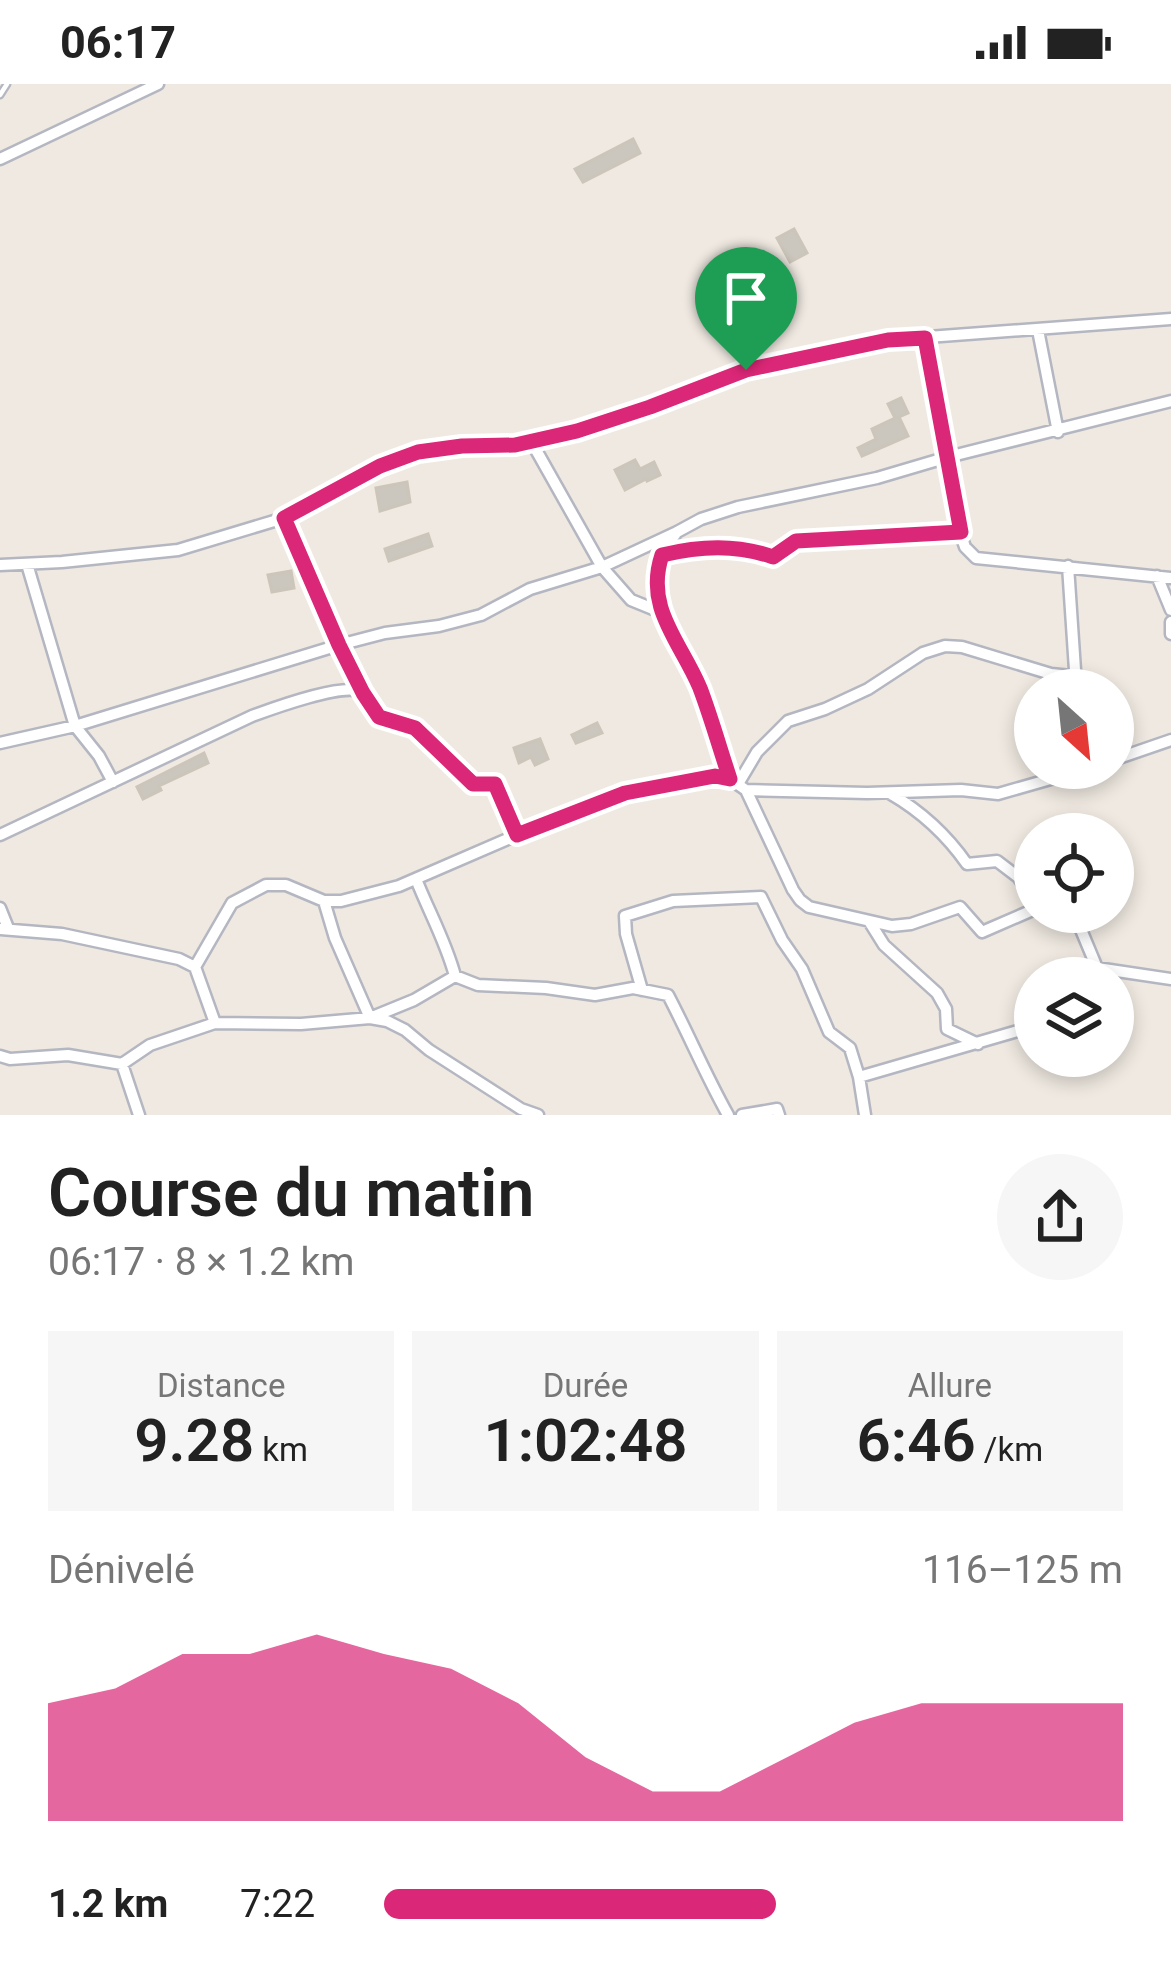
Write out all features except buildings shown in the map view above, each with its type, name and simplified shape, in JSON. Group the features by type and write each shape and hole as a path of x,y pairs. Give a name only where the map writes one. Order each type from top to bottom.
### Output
{"street":[{"path":"0,159 158,84"},
{"path":"0,565 178,550 284,518 380,466 418,452 515,445 577,431 746,370 888,340 1171,319"},
{"path":"1038,330 1058,432"},
{"path":"925,338 965,547 976,558 1164,577 1171,610"},
{"path":"0,743 75,726 339,645 481,615 530,589 602,567 701,519 737,507 877,478 1171,401"},
{"path":"531,441 602,567 632,600 663,613"},
{"path":"284,518 339,645 379,717 415,728 473,784 495,784 517,835"},
{"path":"677,532 656,572 657,598 738,784 800,900 808,907 892,926 960,907 982,932 1014,915"},
{"path":"662,555 731,547 773,557 796,541 961,532"},
{"path":"27,563 75,726 113,782"},
{"path":"1068,566 1076,669"},
{"path":"1171,622 1171,634"},
{"path":"738,784 757,752 788,721 868,689 923,653 962,647 1035,669"},
{"path":"0,835 252,716 295,700 350,689 363,693"},
{"path":"1134,753 1171,740"},
{"path":"195,967 232,903 266,885 286,885 324,902 341,901 399,886 625,793 715,776 738,784 888,793 961,790 998,794 1014,789"},
{"path":"888,793 918,810 967,863 997,861 1014,874"},
{"path":"416,878 447,945 455,976"},
{"path":"642,990 625,916 673,902 760,897 802,969 829,1032 850,1048 865,1115"},
{"path":"324,902 370,1018"},
{"path":"0,908 4,929 62,934 179,959 195,967 215,1023"},
{"path":"869,921 884,945 937,993 946,1009 947,1029 978,1044"},
{"path":"1134,974 1171,979"},
{"path":"455,976 478,985 595,995 633,988 668,995 728,1115"},
{"path":"370,1018 415,1000 455,976"},
{"path":"0,1056 68,1054 122,1064 150,1045 215,1023 301,1024 370,1018 405,1030 519,1112 538,1115"},
{"path":"859,1077 1014,1033"},
{"path":"122,1064 139,1115"},
{"path":"742,1115 777,1109 779,1115"}],"lane":[{"path":"0,95 7,84"}],"route":[{"path":"925,338 961,532 796,541 773,557 731,547 662,555 656,572 657,598 699,686 730,779 715,776 625,793 517,835 495,784 473,784 415,728 379,717 339,645 284,518 380,466 418,452 515,445 577,431 746,370 888,340 925,338"}]}
